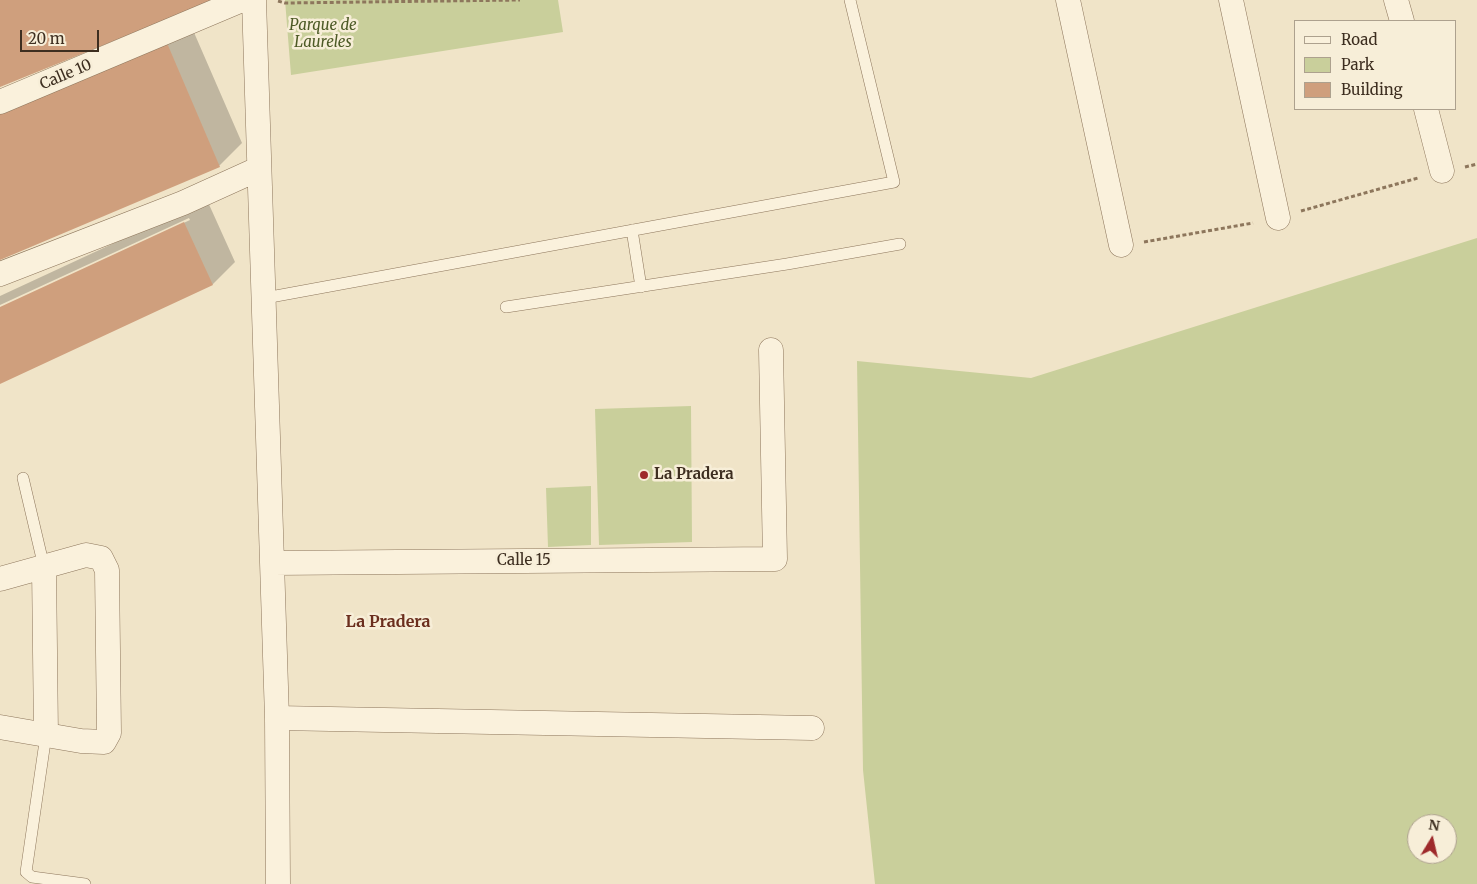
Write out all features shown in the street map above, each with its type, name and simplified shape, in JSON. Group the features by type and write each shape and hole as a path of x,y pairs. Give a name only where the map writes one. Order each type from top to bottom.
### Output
{"street":[{"name":"Calle 10","path":"0,102 242,0"},
{"path":"254,0 258,169 265,298 273,563 277,718 278,884"},
{"path":"1068,0 1121,245"},
{"path":"1231,0 1278,218"},
{"path":"1396,0 1402,20"},
{"path":"1426,110 1442,171"},
{"path":"0,274 183,203 258,169"},
{"name":"Calle 15","path":"273,563 775,559 771,350"},
{"path":"0,579 86,555 101,558 107,570 109,733 104,742 0,727"},
{"path":"44,567 46,735"},
{"path":"277,718 812,728"}],"lane":[{"path":"265,298 894,182 850,0"},
{"path":"632,230 641,286"},
{"path":"506,307 787,264 900,244"},
{"path":"23,478 44,567"},
{"path":"46,735 26,872 32,877 85,884"}],"path":[{"path":"274,0 285,3 520,0"}],"green space":[{"name":"Parque de Laureles","path":"285,0 558,0 563,32 291,75"},
{"path":"1477,238 1477,884 875,884 863,770 857,361 1031,378"},
{"name":"La Pradera","path":"691,406 692,542 599,545 595,409"},
{"path":"591,486 591,545 548,547 546,488"}],"building":[{"path":"0,0 215,0 0,87"},
{"path":"167,43 220,167 0,260 0,113"},
{"path":"184,222 213,285 0,384 0,307"}],"place":[{"name":"La Pradera","path":"644,475"}],"district":[{"name":"La Pradera","path":"388,622"}]}
